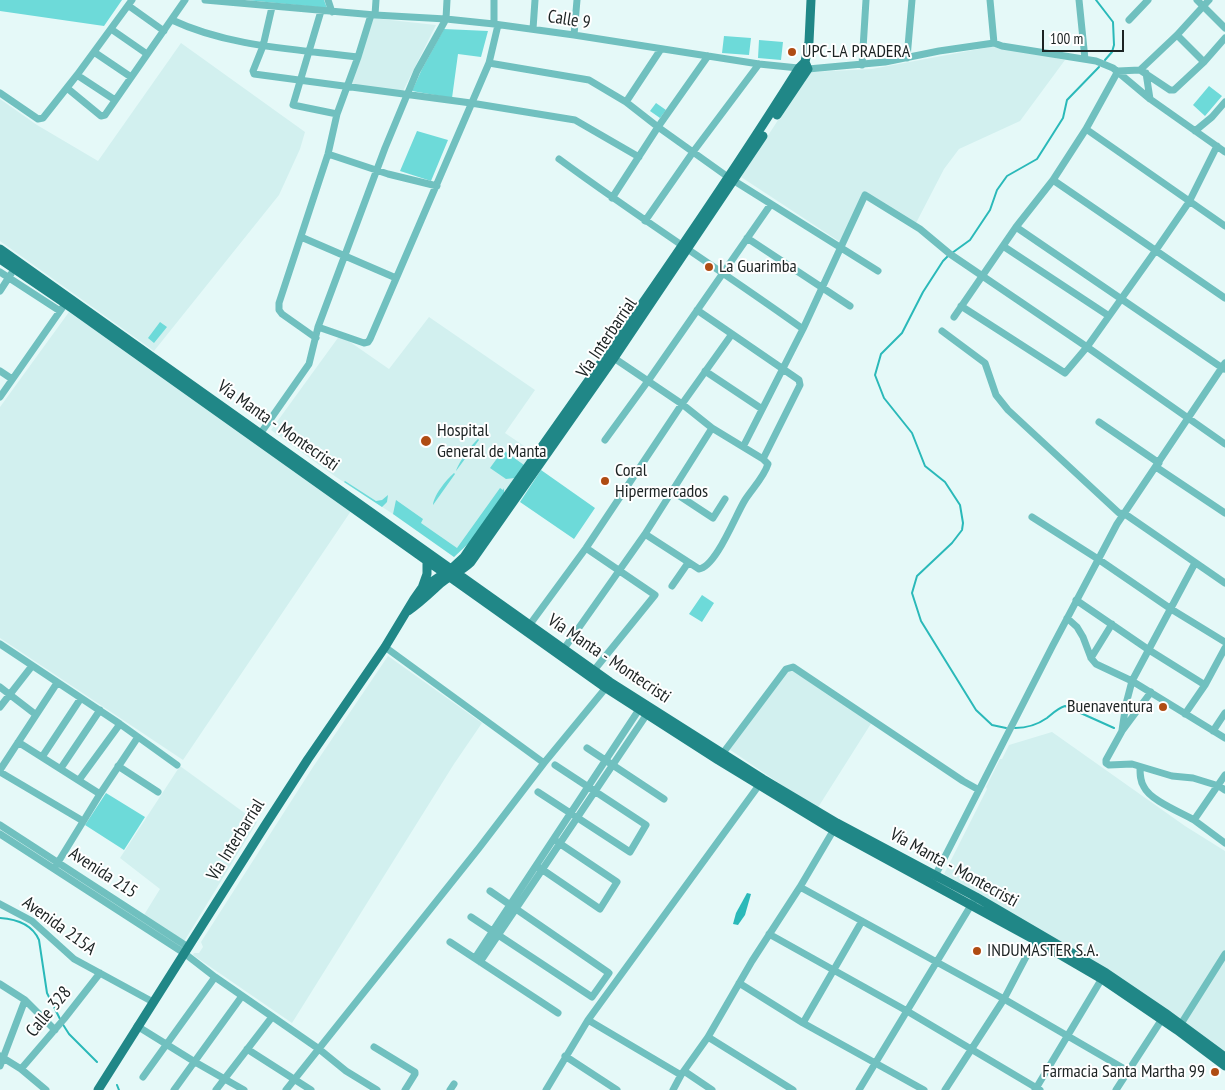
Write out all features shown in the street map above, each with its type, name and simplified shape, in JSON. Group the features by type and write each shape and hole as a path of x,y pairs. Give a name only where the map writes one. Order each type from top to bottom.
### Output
{"main road":[{"name":"Vía Interbarrial","path":"407,612 450,573 516,490 685,248 772,118 804,66 809,42 811,0"},
{"name":"Vía Manta - Montecristi","path":"0,249 16,266 65,304 258,437 608,685 720,757 835,826 974,901 1104,976 1225,1057"},
{"name":"Vía Manta - Montecristi","path":"0,259 16,266"},
{"name":"Vía Manta - Montecristi","path":"258,437 427,562 450,573"},
{"path":"421,589 427,574 427,562"},
{"name":"Vía Interbarrial","path":"98,1090 308,759 385,647 414,599 421,589 450,573"},
{"name":"Vía Manta - Montecristi","path":"1179,1027 1225,1066"}],"street":[{"path":"67,88 101,116 105,115 185,0"},
{"name":"Calle 9","path":"205,0 254,6 496,24 759,64 804,66 862,65 994,43"},
{"path":"254,6 266,0"},
{"path":"328,0 332,12"},
{"path":"316,338 282,314 279,310 279,303 328,154 337,114 373,15 376,0"},
{"path":"258,437 309,364 318,327 377,170 417,71 446,19 447,0"},
{"path":"318,327 368,342 489,63 496,24 494,0"},
{"path":"532,29 535,0"},
{"path":"574,35 577,0"},
{"path":"862,65 866,0"},
{"path":"907,58 912,0"},
{"path":"990,0 994,43 1102,63 1118,71 1150,100 1225,152"},
{"path":"1079,0 1085,59"},
{"path":"1129,20 1148,0"},
{"path":"1197,0 1225,28"},
{"path":"1143,72 1209,0"},
{"path":"0,93 40,119 67,88 130,3 164,31"},
{"path":"272,7 263,46 253,71 254,74 471,103 574,120 639,157"},
{"path":"321,11 293,105 337,114"},
{"path":"172,20 192,29 263,46 358,57"},
{"path":"111,30 147,54"},
{"path":"1177,35 1204,62"},
{"path":"1118,71 1143,72 1170,90 1174,90 1204,62 1225,38"},
{"path":"626,102 661,49"},
{"path":"94,52 132,77"},
{"path":"612,198 658,127 708,56"},
{"path":"489,63 589,80 626,102 731,179 878,271"},
{"path":"645,221 693,152 759,64"},
{"path":"954,317 1016,227 1053,180 1086,129 1118,71"},
{"path":"1143,72 1150,100"},
{"path":"77,75 115,100"},
{"path":"1195,131 1225,102"},
{"path":"1086,129 1225,226"},
{"path":"961,306 1065,373 1087,347 1122,299 1189,202 1218,146"},
{"path":"328,154 377,170 437,186"},
{"path":"559,159 645,221 724,272 803,329"},
{"path":"1053,180 1225,298"},
{"path":"743,447 803,329 865,195 920,230 1225,444"},
{"path":"605,440 771,204"},
{"path":"934,879 1076,600 1117,524 1224,367 1016,227"},
{"path":"301,237 396,278"},
{"path":"747,238 850,306"},
{"path":"1004,246 1109,316"},
{"path":"0,291 16,266"},
{"path":"0,272 65,304 0,397"},
{"path":"697,310 782,369 797,377 800,385 763,459"},
{"path":"942,330 985,363 996,395 1008,410 1118,513 1125,514 1225,583"},
{"path":"528,628 586,548 682,404 732,334"},
{"path":"610,356 682,404 712,428 767,462 767,468 744,502 735,523 708,566 699,569 688,564 645,534"},
{"path":"0,371 12,380"},
{"path":"705,371 762,409"},
{"path":"1099,422 1225,513"},
{"path":"562,652 645,534 712,428"},
{"path":"672,491 713,518 725,498"},
{"path":"1032,517 1171,609 1225,642"},
{"path":"586,548 655,595 592,674"},
{"path":"1122,731 1132,681 1195,562"},
{"path":"672,586 688,564"},
{"path":"1076,600 1149,650 1205,685"},
{"path":"1067,618 1083,636 1091,658 1096,664 1132,681 1225,738"},
{"path":"1091,658 1112,624"},
{"path":"0,644 100,710 176,765"},
{"path":"385,647 544,763"},
{"path":"1185,714 1205,685 1225,648"},
{"path":"0,707 32,666"},
{"path":"720,757 786,669 793,667 979,790"},
{"path":"57,683 0,771 82,821"},
{"path":"286,1090 480,848 544,763 608,685"},
{"path":"0,688 36,714"},
{"path":"1151,692 1122,731 1106,763 1109,765 1132,764 1172,776 1193,778 1222,788"},
{"path":"42,757 81,698"},
{"path":"514,906 536,866 557,841 574,815 588,787 621,737 645,708"},
{"path":"574,815 594,792 628,742 645,708"},
{"path":"61,768 100,710"},
{"path":"1214,731 1225,713"},
{"path":"79,780 120,724"},
{"path":"56,865 82,821 138,737"},
{"path":"621,737 628,742"},
{"path":"18,742 100,794"},
{"path":"587,748 664,799"},
{"path":"118,766 158,792"},
{"path":"538,792 630,852 646,825 555,766"},
{"path":"1140,767 1141,781 1150,795 1194,820 1225,842"},
{"path":"1194,820 1222,788 1225,775"},
{"path":"546,1090 588,1020 761,782"},
{"path":"674,1090 769,934 800,887 835,826"},
{"name":"Avenida 215","path":"2,833 56,865 186,950 215,977 318,1049 346,1071 377,1090"},
{"path":"478,960 514,906 543,870 557,841"},
{"path":"536,866 600,909 617,882 557,841"},
{"path":"800,887 1004,999 1128,1071"},
{"path":"471,917 592,997 609,972 490,891"},
{"path":"859,1090 974,901"},
{"name":"Avenida 215A","path":"0,904 32,921 74,959 154,1002"},
{"path":"803,1023 862,921"},
{"path":"769,934 907,1011 1037,1089 1104,976"},
{"path":"944,1090 1004,999 1037,937"},
{"path":"450,942 558,1013"},
{"path":"1179,1027 1225,954"},
{"name":"Calle 328","path":"21,1069 56,1029 100,973"},
{"path":"143,1077 215,977"},
{"path":"739,983 803,1023 924,1090"},
{"path":"0,984 25,1000 56,1029"},
{"path":"174,1090 242,996"},
{"path":"0,1066 1,1056 25,1000"},
{"path":"1116,1090 1163,1016"},
{"path":"216,1090 272,1017"},
{"path":"588,1020 712,1090"},
{"path":"137,1026 244,1090"},
{"path":"708,1037 793,1090"},
{"path":"374,1047 415,1072 406,1090"},
{"path":"247,1049 311,1090"},
{"path":"1,1056 21,1069 45,1090"},
{"path":"565,1056 618,1090"},
{"path":"360,1090 365,1082"}],"shaded area":[{"path":"0,0 122,0 104,26 0,11"},
{"path":"246,0 324,0 327,8"},
{"path":"372,18 436,25 403,91 350,84"},
{"path":"444,29 488,31 481,57 458,54 452,98 412,91 422,69"},
{"path":"724,36 751,38 749,55 722,53"},
{"path":"759,40 783,42 781,60 758,58"},
{"path":"181,43 305,132 300,149 279,195 154,351 0,241 0,99 37,125 98,161"},
{"path":"995,46 1065,60 1020,121 959,149 944,169 916,223 864,191 840,242 741,177 808,74 812,72 872,69"},
{"path":"1209,86 1222,96 1205,116 1193,105"},
{"path":"656,103 666,110 660,118 650,111"},
{"path":"417,131 448,140 431,181 400,171"},
{"path":"69,312 256,439 351,511 183,760 0,638 0,407"},
{"name":"Hospital General de Manta","path":"429,317 535,390 505,433 533,452 470,542 454,557 336,477 271,430 340,335 389,369"},
{"path":"160,322 167,327 154,343 148,338"},
{"path":"479,440 456,471 472,445"},
{"path":"503,450 524,465 515,478 506,479 490,468"},
{"path":"541,470 595,508 574,539 520,502"},
{"path":"455,474 433,505 441,488"},
{"path":"345,481 376,501 382,500 388,495 387,502 382,507"},
{"path":"500,488 503,490 504,488 504,493 470,542 454,557 393,514 396,500 423,519 421,523 457,548"},
{"path":"702,595 714,603 702,622 689,614"},
{"path":"388,656 482,723 454,764 292,1023 193,955 194,953 199,953 203,947 201,942 313,767"},
{"path":"789,665 872,722 817,809 726,747"},
{"path":"1052,732 1185,826 1225,851 1225,1053 1098,965 944,874 1000,759 1002,759 1009,745"},
{"path":"180,766 257,822 185,940 144,915 160,889 120,858"},
{"path":"106,793 145,817 124,850 85,825"},
{"path":"747,893 751,894 745,915 738,925 733,924 736,913"}],"waterway":[{"path":"1096,0 1113,22 1114,45 1112,52 1105,60"},
{"path":"952,253 970,240 990,210 997,190 1007,176 1037,159 1063,118 1067,100 1099,67"},
{"path":"948,256 923,292 902,333 881,354 875,375 884,398 912,433 925,466 945,482 960,505 963,523 962,530 952,543 917,576 912,593 921,621 976,710 992,725 1006,728"},
{"path":"1015,728 1036,724 1065,706 1114,728"},
{"path":"0,918 23,923 32,930 39,940 47,993 60,1019"},
{"path":"62,1023 69,1034 97,1062"},
{"path":"117,1085 119,1090"}],"place":[{"name":"UPC-LA PRADERA","path":"792,52"},
{"name":"La Guarimba","path":"709,267"},
{"name":"Hospital General de Manta","path":"426,441"},
{"name":"Coral Hipermercados","path":"605,481"},
{"name":"Buenaventura","path":"1163,707"},
{"name":"INDUMASTER S.A.","path":"977,951"},
{"name":"Farmacia Santa Martha 99","path":"1215,1072"}]}
